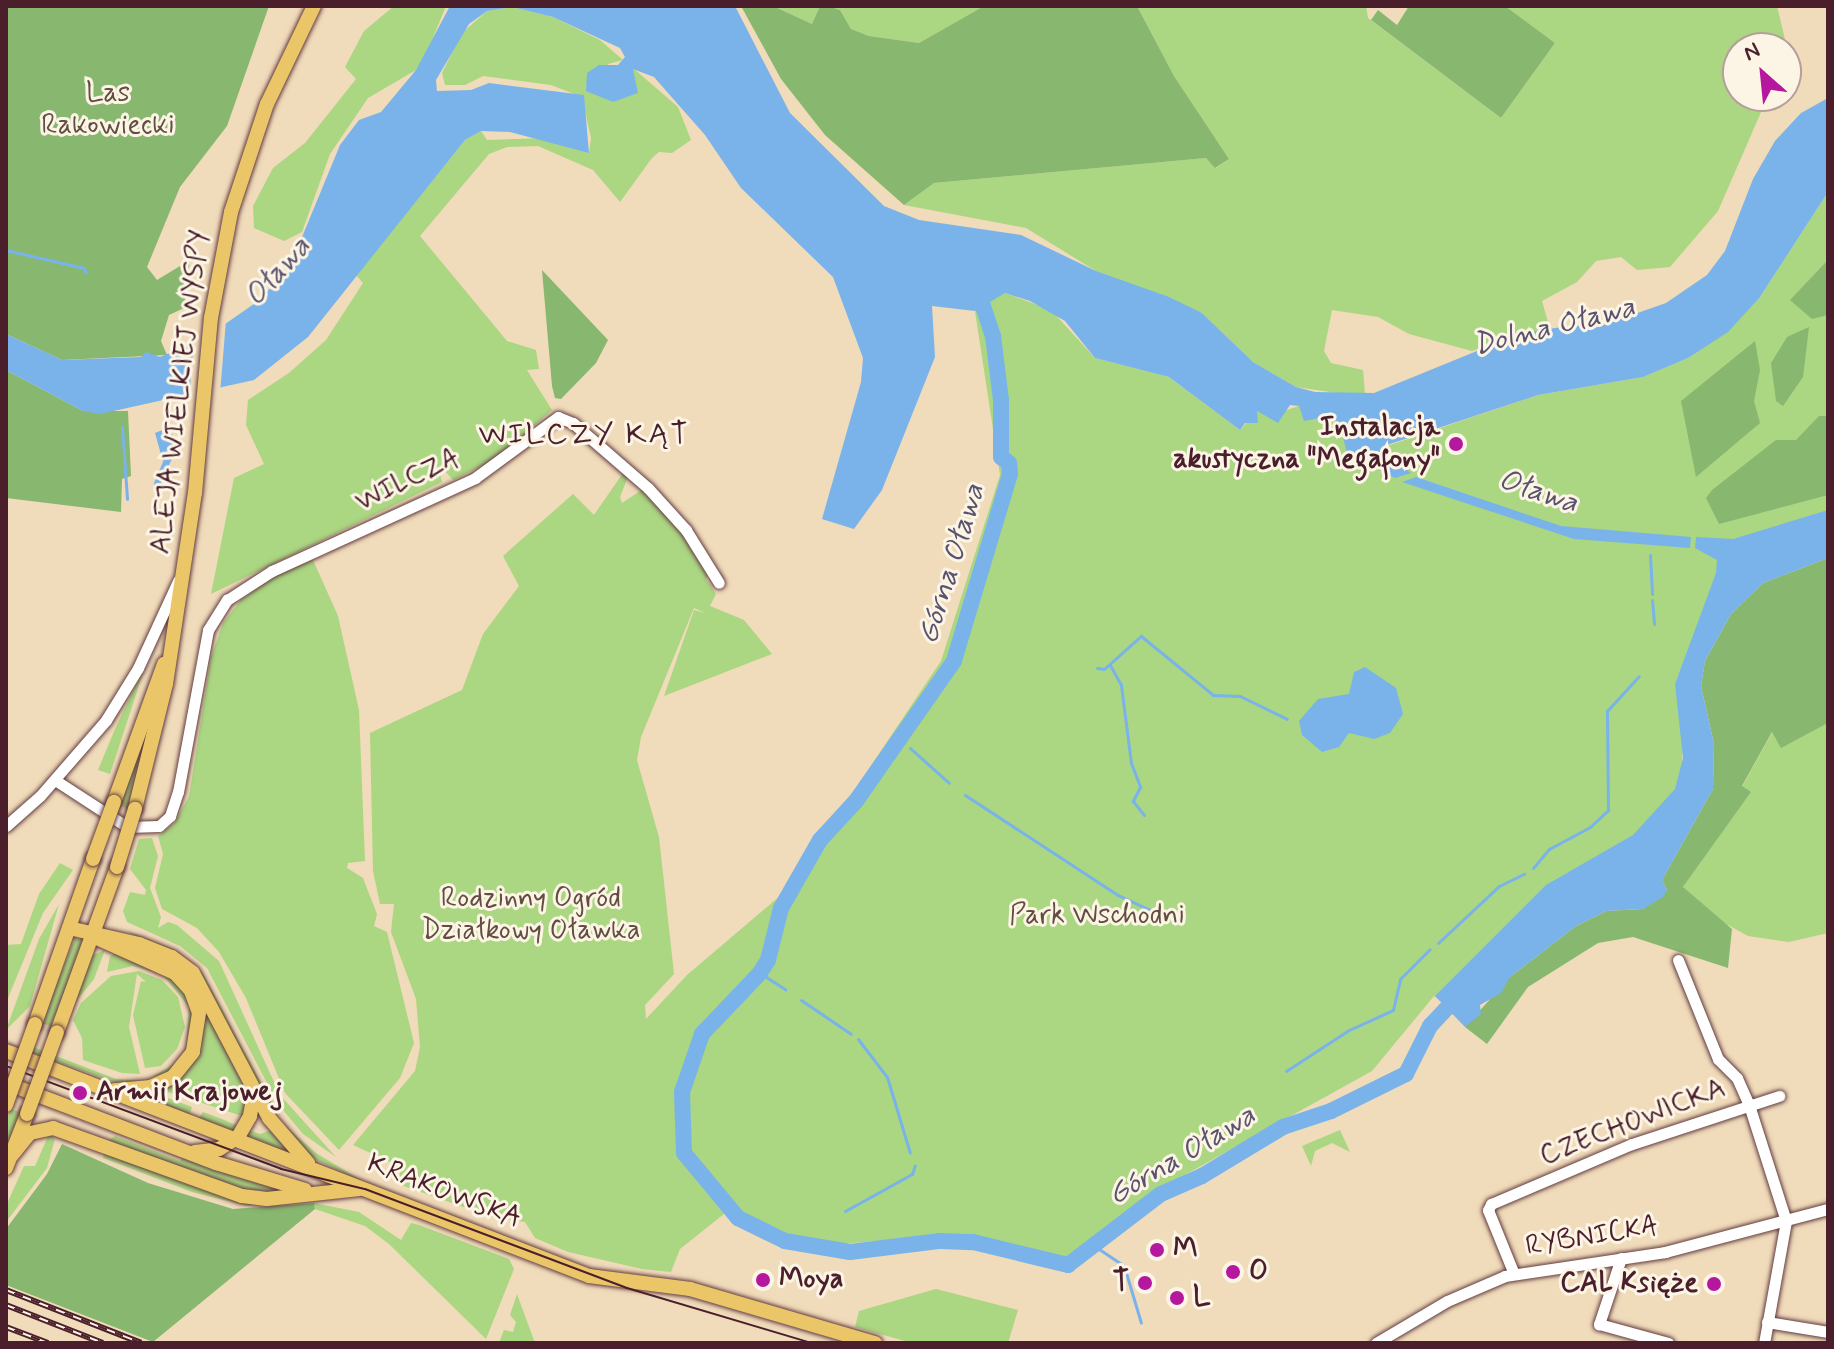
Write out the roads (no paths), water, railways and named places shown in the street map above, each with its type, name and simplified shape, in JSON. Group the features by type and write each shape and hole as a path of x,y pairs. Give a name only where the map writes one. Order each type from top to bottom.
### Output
{"main road":[{"name":"ALEJA WIELKIEJ WYSPY","path":"9,1162 93,935 135,809 166,684 167,656 195,493 211,318 231,212 280,74 314,6"},
{"name":"ALEJA WIELKIEJ WYSPY","path":"6,1105 167,656"},
{"path":"69,928 139,944 172,957 193,973 278,1132 314,1169"},
{"path":"93,935 175,973 191,991 199,1013 193,1052 173,1077 151,1087 110,1090"},
{"name":"KRAKOWSKA","path":"6,1051 589,1276 690,1289 875,1343"},
{"name":"KRAKOWSKA","path":"6,1083 289,1188 329,1194"},
{"path":"191,1152 219,1149 236,1139 250,1116 254,1092"},
{"path":"9,1162 41,1129 64,1131 250,1198 329,1194 359,1189"}],"street":[{"name":"WILCZA","path":"55,780 127,827 146,830 165,821 178,792 208,630 227,600 272,571 475,478 558,417 573,423 648,488 686,530 719,583"},
{"path":"6,826 55,780 106,720 150,645 184,568"},
{"path":"1678,960 1718,1059 1737,1078 1749,1105 1779,1096"},
{"name":"CZECHOWICKA","path":"1514,1274 1488,1210 1491,1204 1632,1144 1749,1105 1786,1221"},
{"name":"RYBNICKA","path":"1376,1343 1460,1295 1514,1274 1621,1258 1828,1209"},
{"path":"1764,1343 1786,1221"},
{"path":"1621,1258 1599,1324 1668,1343"},
{"path":"1767,1322 1828,1332"}],"water":[{"path":"450,6 735,6 790,113 884,206 919,220 1021,235 1096,271 1169,297 1202,313 1253,362 1296,387 1315,392 1374,393 1521,333 1576,325 1589,330 1666,303 1707,275 1725,251 1753,179 1775,141 1801,113 1828,98 1828,192 1760,297 1728,332 1688,358 1643,377 1538,395 1387,445 1387,454 1411,473 1395,478 1347,453 1339,422 1325,417 1304,421 1299,406 1290,405 1278,423 1257,411 1258,423 1245,423 1240,430 1169,377 1095,358 1065,321 1030,301 1005,293 975,311 932,306 935,357 882,490 854,529 822,519 861,382 863,358 833,277 741,188 705,135 654,77 633,69 638,93 613,102 586,91 587,73 599,65 618,65 625,57 620,48 553,17 512,7 487,11 469,24 436,80 437,91 471,90 489,83 584,95 589,153 510,132 481,131 465,140 308,337 254,380 100,414 83,411 6,370 6,334 62,360 141,357 146,352 160,357 205,338 258,301 302,255 300,242 340,145 359,120 381,112 416,70"},
{"path":"165,429 174,436 174,454 155,497 154,483 163,462 155,433"},
{"path":"1416,477 1561,526 1691,537 1690,548 1574,539 1402,482"},
{"path":"1828,510 1828,558 1763,583 1731,614 1705,661 1701,686 1714,744 1713,789 1662,880 1667,890 1663,897 1643,909 1606,911 1576,926 1510,977 1501,993 1480,1005 1481,1014 1465,1027 1435,996 1546,885 1633,835 1675,789 1683,758 1675,684 1716,573 1717,560 1695,548 1696,537 1733,539"},
{"path":"1365,667 1396,688 1403,714 1390,733 1374,739 1349,733 1339,747 1322,752 1302,735 1299,721 1318,699 1349,694 1354,672"}],"waterway":[{"path":"6,250 84,268 86,273"},
{"name":"Górna Oława","path":"977,288 993,336 1001,400 1001,457 1009,463 1010,474 954,661 856,801 820,840 781,908 768,960 760,973 702,1034 682,1092 684,1153 738,1218 785,1241 850,1252 940,1241 973,1242 1068,1265 1161,1194 1202,1176 1283,1127 1331,1111 1406,1074 1430,1026 1463,991"},
{"path":"122,427 127,499"},
{"path":"1650,555 1652,594"},
{"path":"1652,600 1654,624"},
{"path":"1097,668 1104,669 1141,636 1213,695 1240,696 1287,719"},
{"path":"1110,665 1121,685 1131,763 1140,787 1133,801 1144,815"},
{"path":"1533,868 1549,849 1590,827 1608,810 1607,711 1639,676"},
{"name":"Górna Oława","path":"899,732 905,739"},
{"path":"910,748 949,783"},
{"path":"965,795 1118,895 1150,910"},
{"path":"1438,943 1499,886 1524,874"},
{"path":"1286,1071 1349,1030 1393,1010 1400,979 1430,949"},
{"path":"760,973 785,989"},
{"path":"801,1000 851,1034"},
{"path":"858,1039 887,1077 910,1153"},
{"path":"845,1211 912,1174 915,1165"},
{"path":"1096,1247 1124,1266 1141,1323"}],"tram line":[{"path":"6,1066 281,1169 365,1189 627,1288 812,1343"}],"railway":[{"path":"6,1290 141,1343"},
{"path":"6,1305 103,1343"},
{"path":"6,1327 48,1343"}],"place":[{"name":"Instalacja akustyczna \"Megafony\"","path":"1456,444"},
{"name":"Armii Krajowej","path":"80,1093"},
{"name":"M","path":"1157,1250"},
{"name":"O","path":"1233,1272"},
{"name":"Moya","path":"763,1280"},
{"name":"T","path":"1145,1283"},
{"name":"CAL Księże","path":"1714,1284"},
{"name":"L","path":"1177,1298"}],"district":[{"name":"WILCZY KĄT","path":"584,435"}],"park label":[{"name":"Las Rakowiecki","path":"108,110"},
{"name":"Rodzinny Ogród Działkowy Oławka","path":"531,915"},
{"name":"Park Wschodni","path":"1097,916"}],"water label":[{"name":"Oława","path":"278,272"},
{"name":"Dolna Oława","path":"1554,327"},
{"name":"Oława","path":"1538,492"}]}
